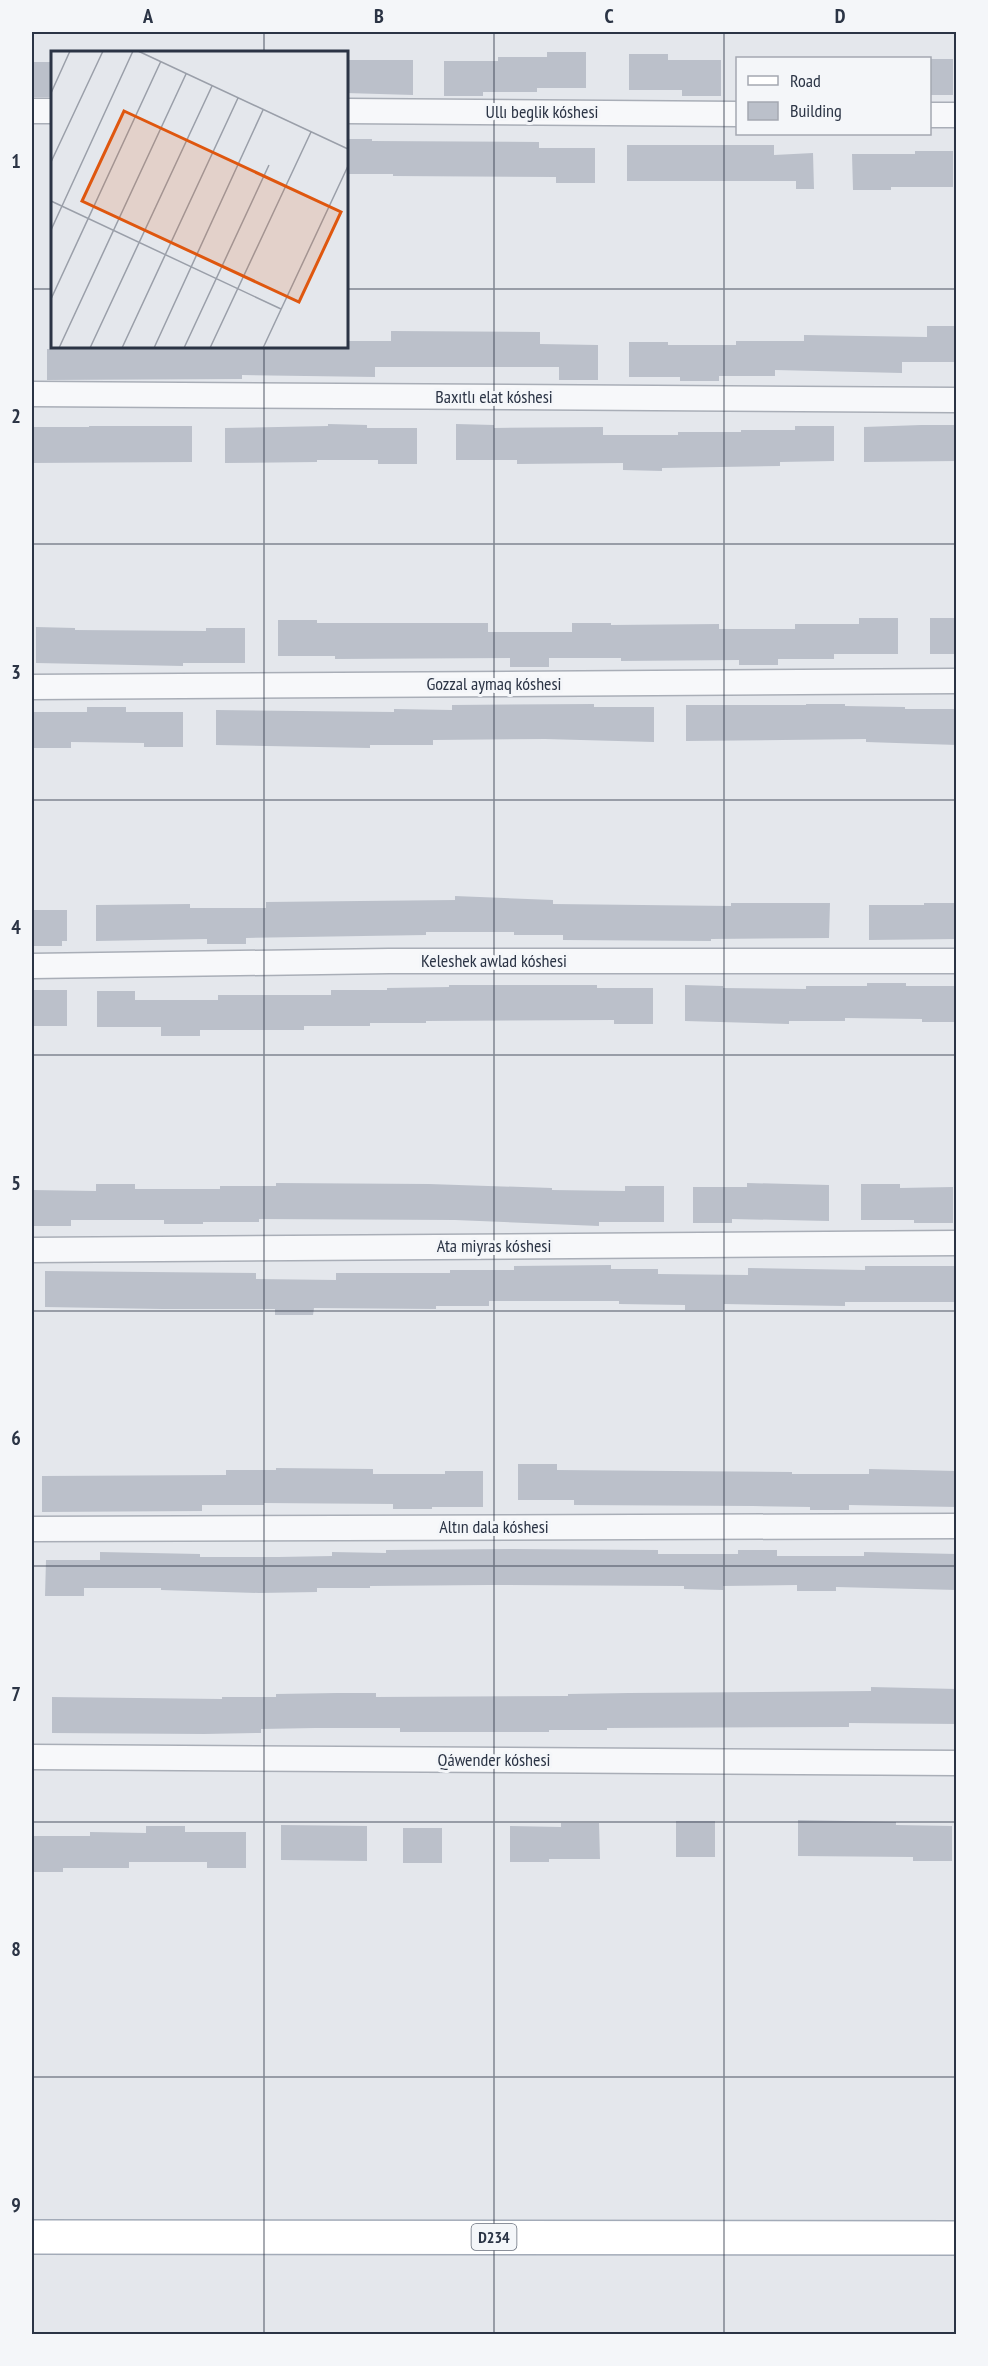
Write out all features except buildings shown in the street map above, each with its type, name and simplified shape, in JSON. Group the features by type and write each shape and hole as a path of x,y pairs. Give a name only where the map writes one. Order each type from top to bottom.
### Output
{"main road":[{"name":"D234","path":"32,2237 957,2238"}],"street":[{"path":"32,111 51,111"},
{"name":"Ullı beglik kóshesi","path":"348,111 736,114"},
{"path":"931,115 957,115"},
{"name":"Baxıtlı elat kóshesi","path":"32,394 957,400"},
{"name":"Gozzal aymaq kóshesi","path":"32,687 957,681"},
{"name":"Keleshek awlad kóshesi","path":"32,966 389,961 957,961"},
{"name":"Ata miyras kóshesi","path":"32,1250 957,1243"},
{"name":"Altın dala kóshesi","path":"32,1529 957,1526"},
{"name":"Qáwender kóshesi","path":"32,1757 957,1763"}]}
